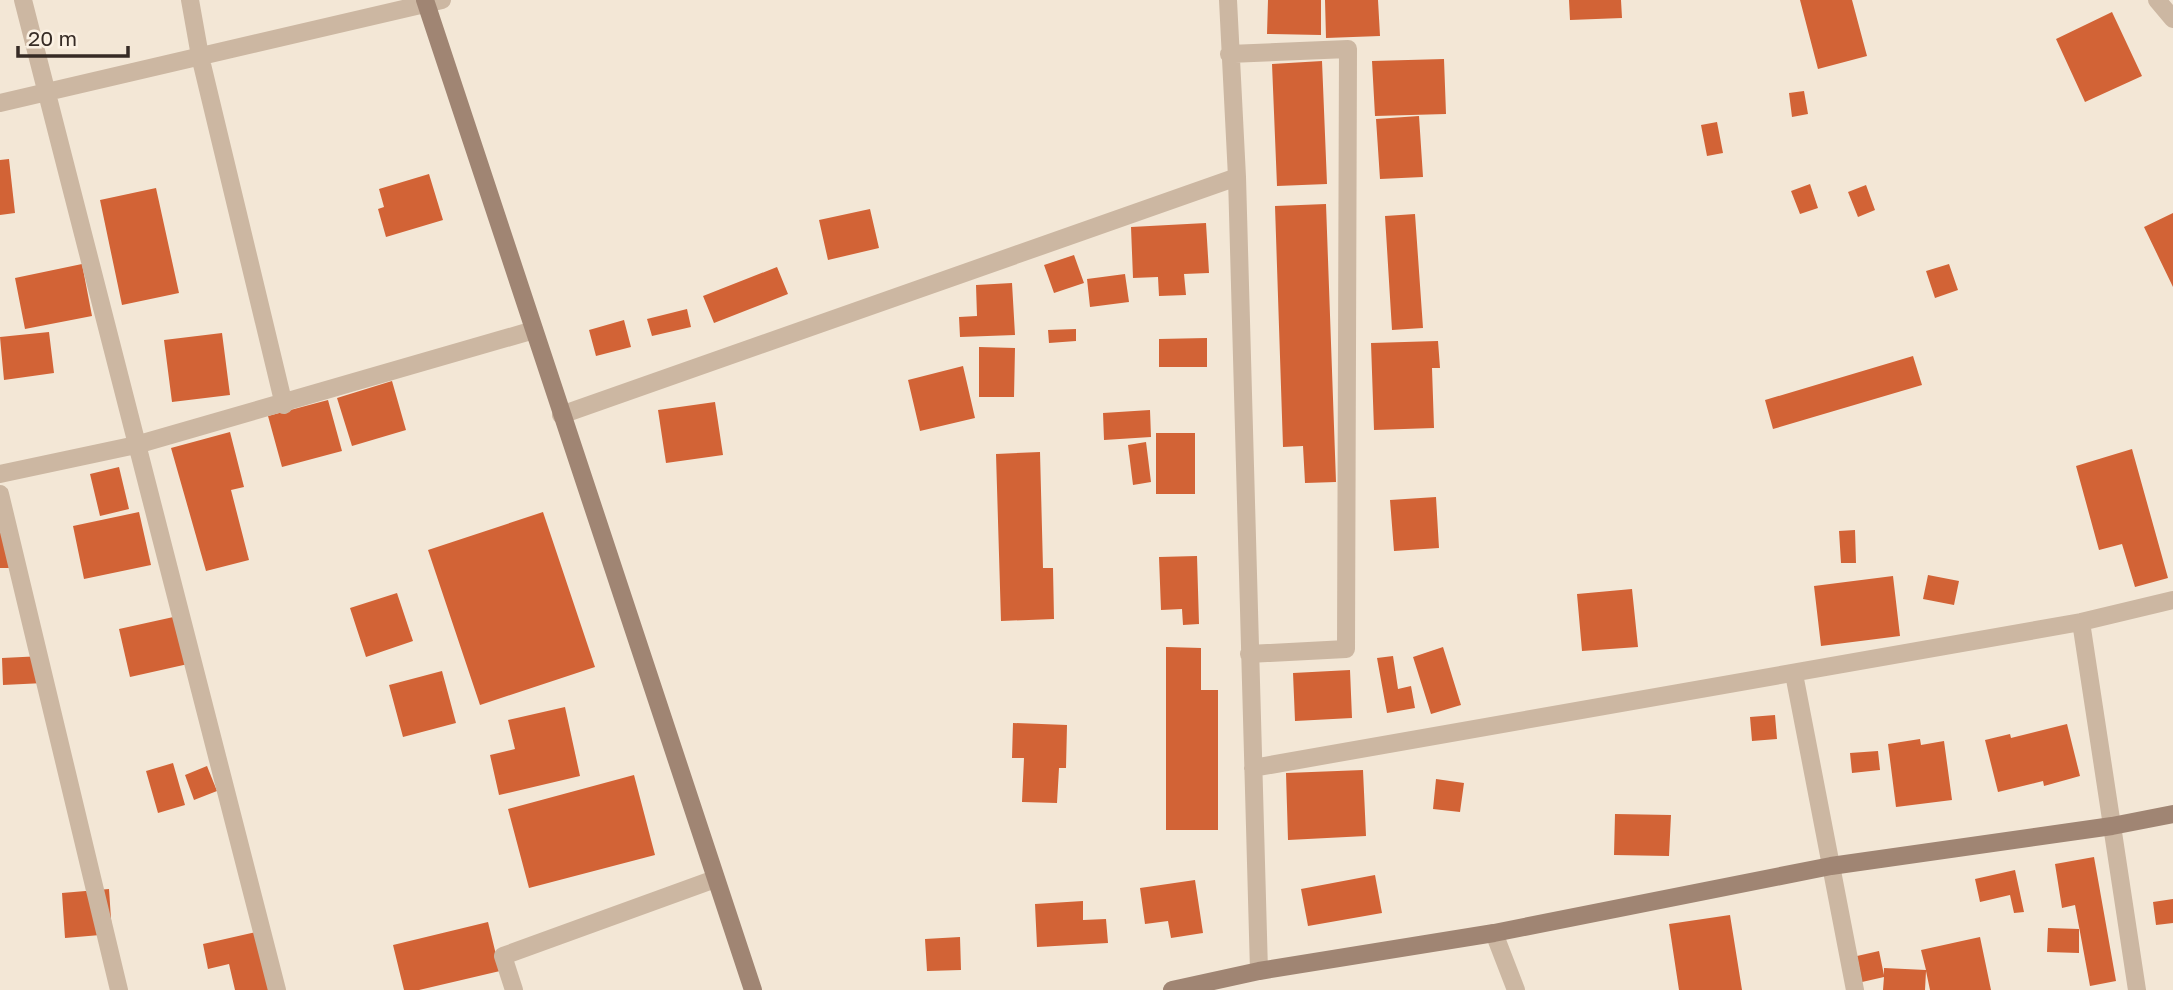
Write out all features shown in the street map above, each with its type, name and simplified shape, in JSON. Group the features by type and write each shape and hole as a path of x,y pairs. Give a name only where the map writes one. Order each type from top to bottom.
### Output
{"street":[{"path":"23,0 277,990"},
{"path":"190,0 200,56 284,405"},
{"path":"1228,0 1237,177 1259,971"},
{"path":"2157,0 2173,19"},
{"path":"0,103 431,1 561,415 753,990"},
{"path":"1229,54 1348,49 1346,649 1250,654"},
{"path":"561,415 1237,177"},
{"path":"0,474 136,445 284,405 534,330"},
{"path":"0,494 119,990"},
{"path":"1253,768 2081,622 2173,600"},
{"path":"2081,622 2137,990"},
{"path":"1794,674 1855,990"},
{"path":"1172,990 1259,971 1494,933 1830,866 2112,826 2173,814"},
{"path":"514,990 503,956 715,879"},
{"path":"1494,933 1516,990"}],"building":[{"path":"1268,0 1321,0 1321,35 1267,34"},
{"path":"1325,0 1378,0 1380,36 1326,38"},
{"path":"1569,0 1621,0 1622,18 1570,20"},
{"path":"1800,0 1852,0 1867,56 1818,69"},
{"path":"2112,12 2142,76 2085,102 2056,39"},
{"path":"1444,59 1446,114 1375,116 1372,61"},
{"path":"1322,61 1327,184 1277,186 1272,64"},
{"path":"1804,91 1808,114 1792,117 1789,93"},
{"path":"1419,116 1423,177 1380,179 1376,119"},
{"path":"1717,122 1723,153 1707,156 1701,125"},
{"path":"9,159 15,213 0,215 0,160"},
{"path":"429,174 443,220 386,237 378,209 384,207 379,189"},
{"path":"1810,184 1818,208 1800,214 1791,191"},
{"path":"1866,185 1875,210 1858,217 1848,192"},
{"path":"156,188 179,293 122,305 100,200"},
{"path":"1326,204 1336,482 1305,483 1303,446 1283,447 1275,206"},
{"path":"870,209 879,248 828,260 819,220"},
{"path":"2173,213 2173,287 2144,227"},
{"path":"1415,214 1423,328 1392,330 1385,216"},
{"path":"1206,223 1209,273 1184,274 1186,295 1159,296 1158,277 1133,278 1131,227"},
{"path":"1074,255 1084,283 1054,293 1044,265"},
{"path":"82,264 92,316 25,329 15,278"},
{"path":"1949,264 1958,290 1935,298 1926,271"},
{"path":"777,267 788,294 714,323 703,296"},
{"path":"1125,274 1129,302 1090,307 1087,279"},
{"path":"1012,283 1015,335 960,337 959,317 977,316 976,285"},
{"path":"687,309 691,327 652,336 647,319"},
{"path":"624,320 631,347 596,356 589,330"},
{"path":"1076,329 1076,341 1049,343 1048,330"},
{"path":"49,332 54,373 4,380 0,337"},
{"path":"222,333 230,395 172,402 164,340"},
{"path":"1207,338 1207,367 1159,367 1159,339"},
{"path":"1438,341 1440,368 1432,368 1434,428 1374,430 1371,343"},
{"path":"979,347 1015,348 1014,397 979,397"},
{"path":"1913,356 1922,385 1773,429 1765,400"},
{"path":"963,366 975,418 920,431 908,380"},
{"path":"392,381 406,430 352,446 337,398"},
{"path":"328,400 342,451 282,467 268,416"},
{"path":"715,402 723,455 666,463 658,410"},
{"path":"1150,410 1151,437 1104,440 1103,413"},
{"path":"230,432 244,487 231,490 249,560 206,571 171,448"},
{"path":"1156,433 1195,433 1195,494 1156,494"},
{"path":"1146,442 1151,482 1133,485 1128,445"},
{"path":"2132,449 2168,578 2135,587 2122,544 2099,550 2076,466"},
{"path":"1040,452 1043,568 1053,568 1054,619 1001,621 996,454"},
{"path":"119,467 129,509 100,516 90,474"},
{"path":"1436,497 1439,548 1394,551 1390,500"},
{"path":"139,512 151,565 84,579 73,526"},
{"path":"543,512 595,667 480,705 428,550"},
{"path":"0,523 13,568 0,568"},
{"path":"1855,530 1856,563 1841,563 1839,531"},
{"path":"1197,556 1199,624 1183,625 1182,609 1161,610 1159,557"},
{"path":"1928,575 1959,581 1954,605 1923,599"},
{"path":"1893,576 1900,636 1821,646 1814,586"},
{"path":"1632,589 1638,647 1582,651 1577,594"},
{"path":"397,593 413,641 366,657 350,608"},
{"path":"178,616 188,664 130,677 119,629"},
{"path":"1166,647 1201,648 1201,690 1218,690 1218,830 1166,830"},
{"path":"1443,647 1461,705 1431,714 1413,657"},
{"path":"43,656 44,683 3,685 2,658"},
{"path":"1393,656 1398,689 1411,686 1415,708 1387,713 1377,658"},
{"path":"1350,670 1352,718 1295,721 1293,673"},
{"path":"442,671 456,723 403,737 389,685"},
{"path":"565,707 580,776 499,795 490,755 515,749 508,720"},
{"path":"1775,715 1777,739 1752,741 1750,717"},
{"path":"1013,723 1067,725 1066,768 1059,768 1057,803 1022,802 1024,758 1012,758"},
{"path":"2067,724 2080,776 2044,786 2043,781 1998,792 1985,740 2010,734 2011,738"},
{"path":"1920,739 1921,745 1944,741 1952,800 1896,807 1888,744"},
{"path":"1878,751 1880,770 1852,773 1850,753"},
{"path":"173,763 185,805 158,813 146,771"},
{"path":"207,766 217,791 194,800 185,775"},
{"path":"1363,770 1366,836 1288,840 1286,773"},
{"path":"634,775 655,855 529,888 508,809"},
{"path":"1436,779 1464,783 1460,812 1433,809"},
{"path":"1615,814 1671,815 1669,856 1614,855"},
{"path":"2094,857 2116,981 2090,986 2075,905 2062,908 2055,864"},
{"path":"2015,870 2024,912 2014,913 2010,895 1980,902 1975,879"},
{"path":"1375,875 1382,913 1308,926 1301,889"},
{"path":"1195,880 1203,933 1171,938 1168,921 1145,924 1140,888"},
{"path":"109,889 112,934 65,938 62,893"},
{"path":"2173,899 2173,923 2156,925 2153,902"},
{"path":"1083,901 1083,920 1106,919 1108,943 1037,947 1035,904"},
{"path":"1730,915 1742,990 1679,990 1669,924"},
{"path":"488,922 500,971 419,990 404,990 393,945"},
{"path":"2048,928 2079,929 2079,953 2047,952"},
{"path":"260,931 275,990 235,990 229,964 208,969 203,944"},
{"path":"960,937 961,970 927,971 925,939"},
{"path":"1980,937 1991,990 1930,990 1926,971 1925,990 1883,990 1884,977 1862,982 1857,956 1879,951 1884,975 1884,968 1926,970 1921,950"}]}
